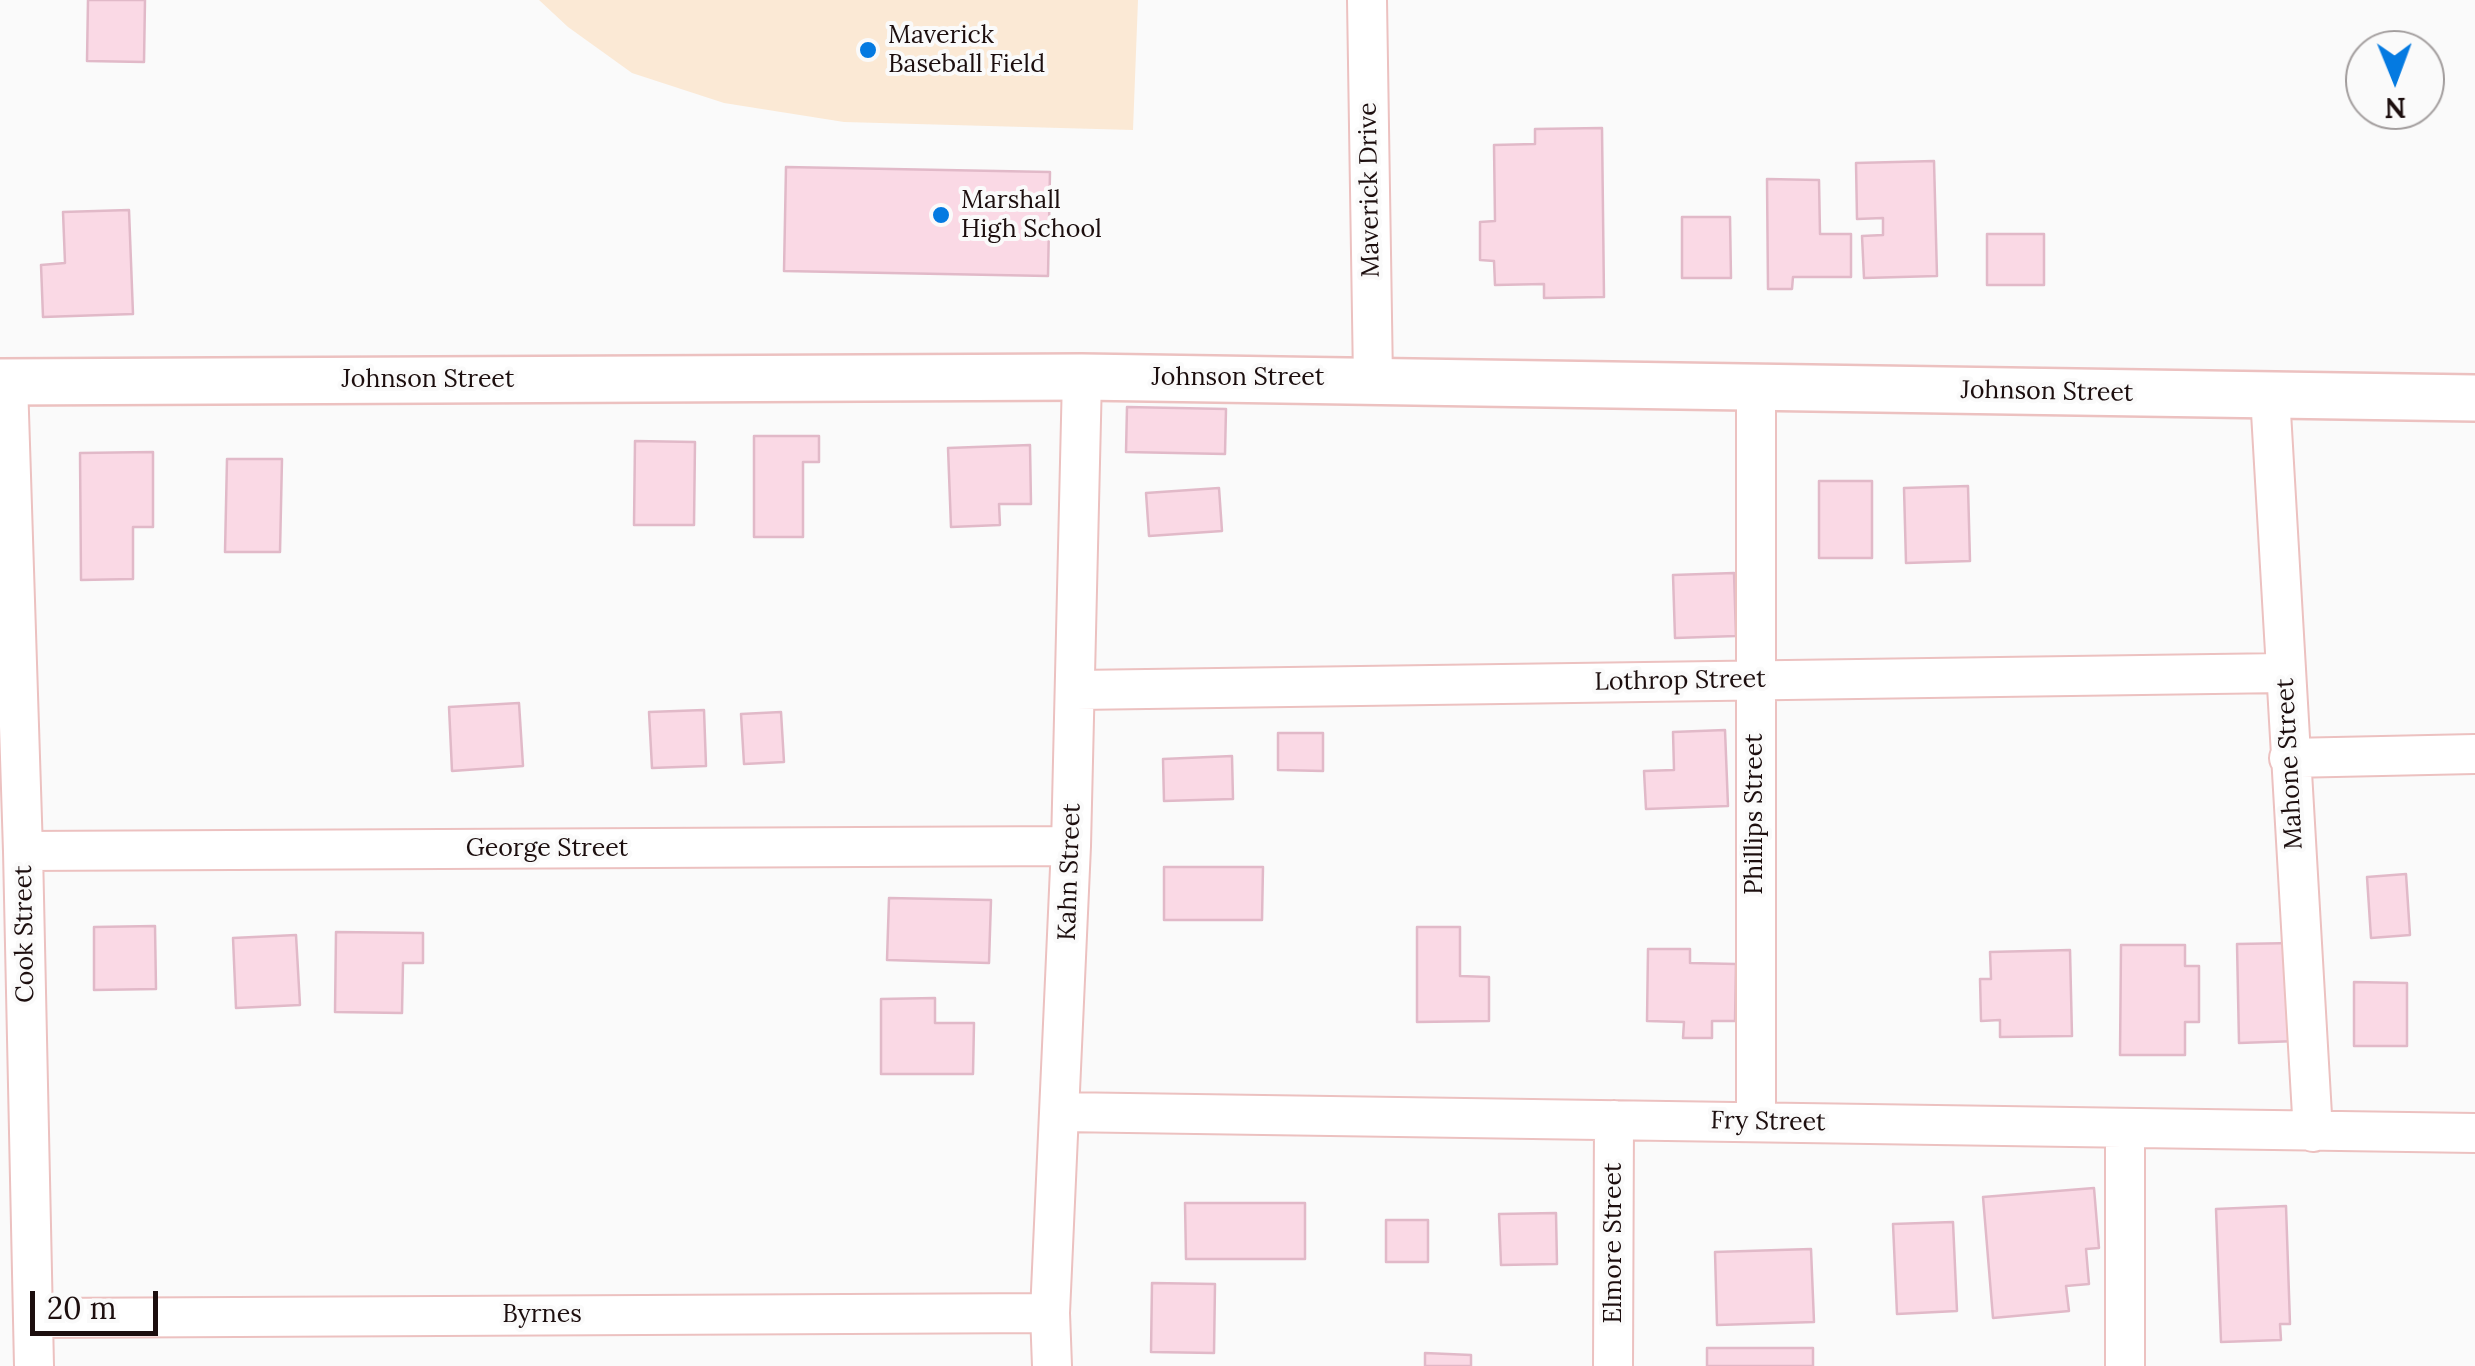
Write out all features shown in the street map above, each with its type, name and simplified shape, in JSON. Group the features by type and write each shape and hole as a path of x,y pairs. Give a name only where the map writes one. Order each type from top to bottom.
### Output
{"street":[{"name":"Maverick Drive","path":"1367,0 1373,379"},
{"name":"Johnson Street","path":"4,382 1082,377 2475,398"},
{"name":"Kahn Street","path":"1052,1366 1050,1313 1071,846 1082,377"},
{"name":"Cook Street","path":"4,382 23,851 34,1366"},
{"name":"Phillips Street","path":"1756,386 1756,1122"},
{"name":"Mahone Street","path":"2270,395 2312,1132"},
{"name":"Lothrop Street","path":"1076,690 2284,673"},
{"path":"2289,758 2475,754"},
{"name":"George Street","path":"23,851 1071,846"},
{"name":"Fry Street","path":"1060,1112 1756,1122 2125,1132 2475,1133"},
{"name":"Elmore Street","path":"1613,1366 1614,1120"},
{"path":"2125,1132 2125,1366"},
{"name":"Byrnes","path":"34,1318 1050,1313"}],"shaded area":[{"name":"Maverick Baseball Field","path":"539,0 1138,0 1133,130 844,122 724,103 632,73 568,27"}],"building":[{"path":"88,0 145,0 144,62 87,61"},
{"path":"1602,128 1604,297 1544,298 1544,284 1495,285 1494,261 1480,260 1480,222 1495,221 1494,145 1535,144 1535,129"},
{"path":"1934,161 1937,276 1864,278 1862,236 1883,235 1883,218 1857,219 1856,163"},
{"path":"786,167 1050,172 1048,276 784,271"},
{"path":"1767,179 1819,180 1820,234 1851,234 1851,277 1793,277 1792,289 1768,289"},
{"path":"129,210 133,314 43,317 41,265 65,263 63,212"},
{"path":"1682,217 1730,217 1731,278 1682,278"},
{"path":"1987,234 2044,234 2044,285 1987,285"},
{"path":"1127,407 1226,409 1225,454 1126,452"},
{"path":"754,436 819,436 819,462 803,462 803,537 754,537"},
{"path":"635,441 695,442 694,525 634,525"},
{"path":"1030,445 1031,504 999,504 1000,525 951,527 948,448"},
{"path":"153,452 153,527 133,527 133,579 81,580 80,453"},
{"path":"227,459 282,459 280,552 225,552"},
{"path":"1819,481 1872,481 1872,558 1819,558"},
{"path":"1968,486 1970,561 1906,563 1904,488"},
{"path":"1219,488 1222,531 1149,536 1146,493"},
{"path":"1734,573 1736,636 1675,638 1673,575"},
{"path":"519,703 523,766 452,771 449,707"},
{"path":"704,710 706,766 652,768 649,712"},
{"path":"781,712 784,762 744,764 741,714"},
{"path":"1725,730 1728,806 1646,809 1644,771 1674,770 1673,732"},
{"path":"1278,733 1323,733 1323,771 1278,770"},
{"path":"1232,756 1233,799 1164,801 1163,759"},
{"path":"1164,867 1263,867 1262,920 1164,920"},
{"path":"2406,874 2410,935 2371,938 2367,877"},
{"path":"889,898 991,900 989,963 887,960"},
{"path":"155,926 156,989 94,990 94,927"},
{"path":"1417,927 1460,927 1460,976 1489,977 1489,1021 1417,1022"},
{"path":"336,932 423,933 423,963 403,963 402,1013 335,1012"},
{"path":"296,935 300,1005 236,1008 233,938"},
{"path":"2295,943 2298,1041 2239,1043 2237,944"},
{"path":"2121,945 2185,945 2185,966 2199,966 2199,1022 2185,1022 2185,1055 2120,1055"},
{"path":"1648,949 1690,949 1690,963 1736,964 1735,1021 1712,1021 1712,1038 1683,1038 1684,1022 1647,1021"},
{"path":"2070,950 2072,1036 2000,1037 2000,1020 1981,1021 1980,979 1991,979 1990,952"},
{"path":"2354,982 2407,983 2407,1046 2354,1046"},
{"path":"935,998 935,1023 974,1023 973,1074 881,1074 881,999"},
{"path":"2094,1188 2099,1248 2086,1249 2089,1284 2066,1286 2069,1311 1993,1318 1983,1197"},
{"path":"1185,1203 1305,1203 1305,1259 1186,1259"},
{"path":"2286,1206 2290,1324 2280,1324 2281,1340 2221,1342 2216,1209"},
{"path":"1556,1213 1557,1264 1501,1265 1499,1214"},
{"path":"1386,1220 1428,1220 1428,1262 1386,1262"},
{"path":"1953,1222 1957,1311 1897,1314 1893,1224"},
{"path":"1811,1249 1814,1322 1717,1325 1715,1252"},
{"path":"1152,1283 1215,1284 1214,1353 1151,1352"},
{"path":"1707,1348 1813,1348 1813,1366 1707,1366"},
{"path":"1425,1353 1471,1355 1471,1366 1425,1366"}],"place":[{"name":"Maverick Baseball Field","path":"868,50"},
{"name":"Marshall High School","path":"941,215"}]}
